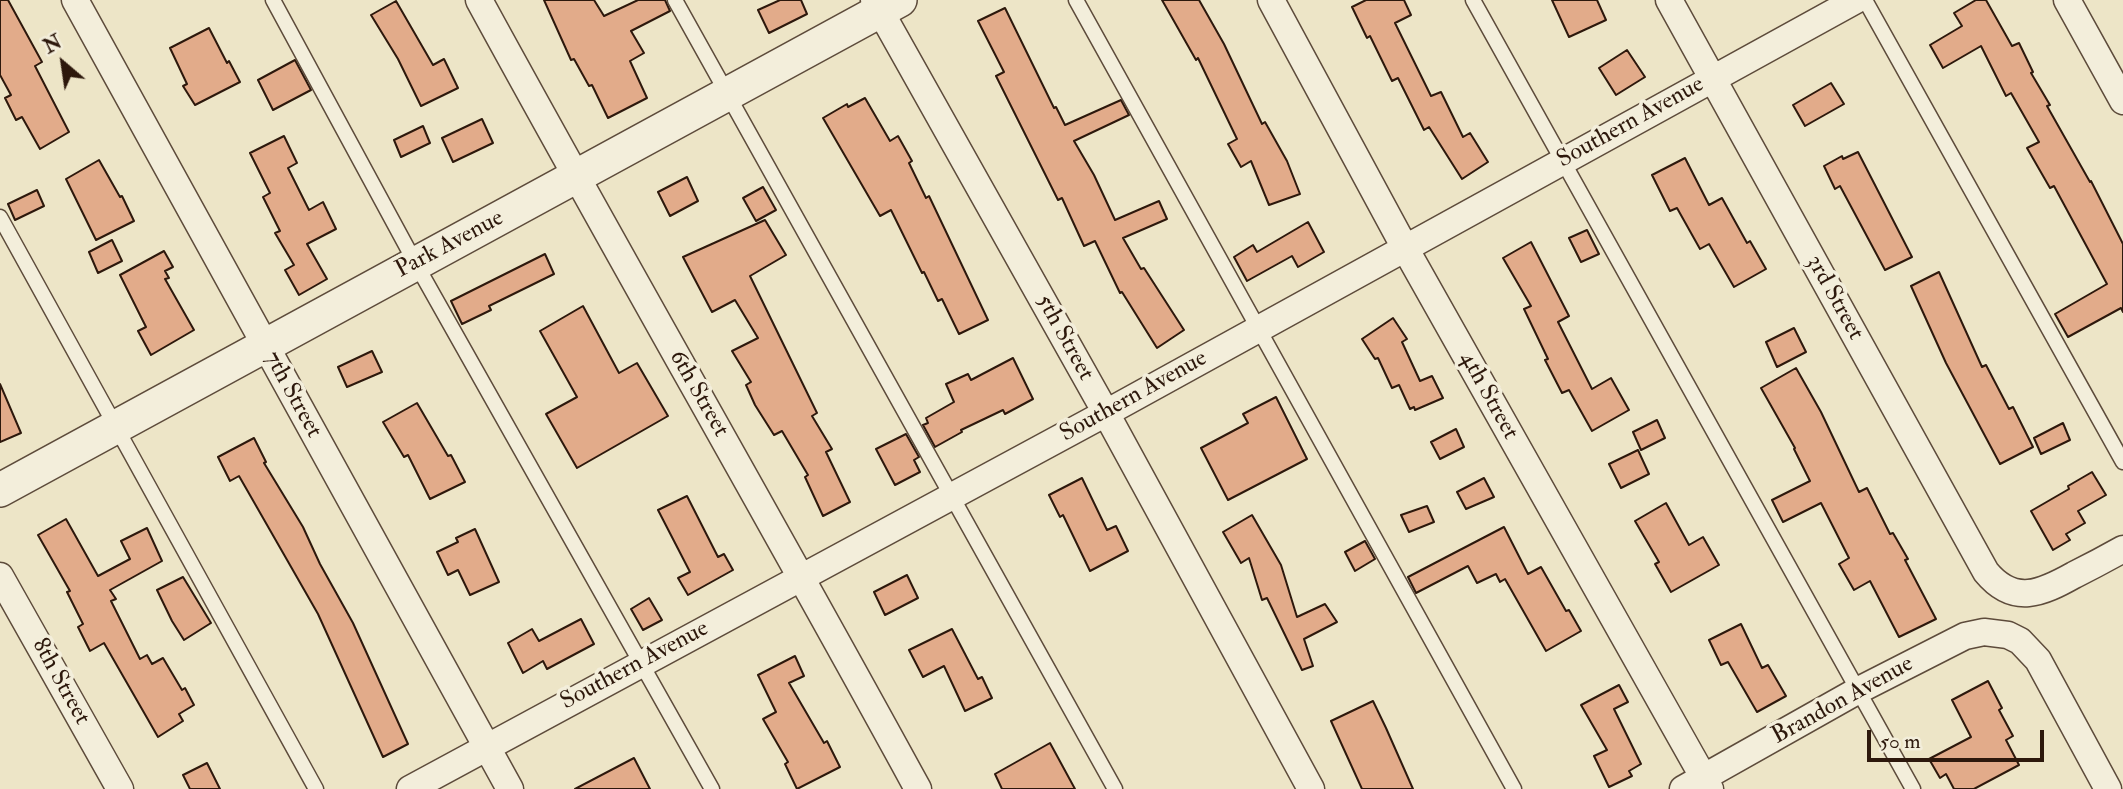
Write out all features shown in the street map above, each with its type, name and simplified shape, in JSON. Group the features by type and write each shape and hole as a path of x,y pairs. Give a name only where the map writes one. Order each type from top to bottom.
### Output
{"street":[{"name":"7th Street","path":"75,0 510,789"},
{"name":"6th Street","path":"479,0 918,789"},
{"name":"4th Street","path":"1271,0 1699,785"},
{"name":"3rd Street","path":"1669,0 1986,572 1994,582 2014,593 2029,594 2046,590 2123,550"},
{"name":"Southern Avenue","path":"410,789 1106,412 1856,0"},
{"path":"2067,0 2123,101"},
{"name":"Park Avenue","path":"0,490 576,178 885,4"},
{"name":"5th Street","path":"885,4 1311,789"},
{"name":"8th Street","path":"0,576 120,789"},
{"name":"Brandon Avenue","path":"1699,785 1857,691 1965,636 1984,632 2008,635 2020,641 2038,660 2108,789"}],"lane":[{"path":"272,0 416,264 712,789"},
{"path":"675,0 1115,789"},
{"path":"1076,0 1514,789"},
{"path":"1473,0 1913,789"},
{"path":"1865,0 2123,462"},
{"path":"0,217 316,789"}],"building":[{"path":"0,0 8,0 42,62 35,66 69,132 40,149 22,117 16,120 5,98 11,95 0,75"},
{"path":"544,0 594,0 604,16 638,0 665,0 670,11 631,31 644,53 630,61 647,98 608,118 592,85 589,86 574,59 571,60"},
{"path":"780,0 801,0 807,14 769,33 758,10"},
{"path":"1162,0 1199,0 1224,44 1262,124 1265,122 1287,161 1300,194 1269,205 1251,161 1241,167 1228,144 1237,139 1198,58 1196,60"},
{"path":"1366,0 1404,0 1411,15 1395,23 1431,96 1441,92 1463,137 1470,133 1488,162 1462,179 1429,127 1424,130 1398,78 1392,81 1370,36 1367,38 1352,7"},
{"path":"1552,0 1597,0 1606,20 1569,37"},
{"path":"1976,0 1986,0 2012,46 2019,43 2033,72 2031,73 2050,105 2047,106 2091,181 2123,244 2123,312 2121,308 2068,337 2055,314 2107,284 2054,186 2050,188 2027,148 2039,142 2011,93 2006,96 1981,46 1943,68 1930,45 1962,26 1954,13"},
{"path":"396,1 433,65 444,59 458,88 421,106 398,59 371,15"},
{"path":"1005,8 1065,125 1121,100 1129,115 1074,141 1115,220 1159,201 1167,219 1123,238 1141,269 1144,268 1184,330 1157,348 1122,292 1120,293 1095,241 1084,246 1062,198 1058,200 996,76 1004,72 978,21"},
{"path":"209,28 240,82 195,105 183,86 187,84 170,48"},
{"path":"1627,50 1645,77 1616,95 1599,68"},
{"path":"295,60 311,90 273,110 258,80"},
{"path":"1831,83 1844,104 1805,126 1793,105"},
{"path":"865,98 890,141 898,136 912,161 909,163 926,198 929,196 988,320 959,334 942,299 938,301 924,272 922,273 891,210 880,216 823,118 847,104 848,107"},
{"path":"482,119 493,143 453,162 442,138"},
{"path":"423,126 430,143 401,157 394,140"},
{"path":"284,136 297,163 288,168 309,210 323,202 336,229 307,244 327,279 299,295 285,270 294,265 275,233 280,231 263,197 270,193 250,153"},
{"path":"1858,152 1912,257 1885,270 1840,186 1835,189 1824,166 1842,156 1843,159"},
{"path":"1685,158 1709,205 1722,198 1747,243 1750,241 1766,269 1734,287 1709,244 1700,249 1677,208 1670,211 1652,175"},
{"path":"99,160 134,221 96,240 66,179"},
{"path":"687,177 698,201 670,216 658,192"},
{"path":"763,187 776,210 756,221 743,198"},
{"path":"37,190 44,206 15,220 8,204"},
{"path":"765,220 786,255 750,276 817,413 812,416 832,449 826,452 850,502 823,516 805,477 808,475 782,431 774,435 755,405 746,385 751,382 732,351 758,338 735,300 712,312 683,257"},
{"path":"1308,222 1324,252 1298,267 1292,256 1247,281 1234,257 1253,245 1257,252"},
{"path":"1587,230 1599,254 1581,262 1569,238"},
{"path":"112,240 122,261 98,273 89,252"},
{"path":"1531,242 1569,316 1558,322 1592,389 1611,378 1629,410 1592,431 1569,390 1562,393 1545,360 1548,359 1524,309 1531,306 1503,258"},
{"path":"164,251 173,267 165,271 169,278 165,279 194,330 151,355 138,331 146,327 120,275"},
{"path":"545,254 554,274 489,306 491,310 462,324 451,301"},
{"path":"1939,272 1982,367 1986,365 2009,409 2013,407 2033,447 2000,464 1946,363 1911,286"},
{"path":"583,306 619,373 637,363 668,416 577,468 546,414 577,397 540,331"},
{"path":"1393,318 1407,339 1402,342 1420,381 1432,376 1443,398 1415,410 1414,407 1410,409 1399,385 1392,388 1378,358 1375,359 1362,339"},
{"path":"1794,328 1806,352 1777,367 1766,342"},
{"path":"372,351 382,372 347,387 338,367"},
{"path":"1013,358 1033,399 1005,414 1003,410 961,430 962,432 935,447 923,425 928,423 926,418 954,402 946,384 968,374 971,380"},
{"path":"1796,368 1821,412 1859,492 1867,488 1890,534 1893,533 1908,559 1905,560 1936,619 1899,637 1870,581 1854,590 1839,564 1849,558 1821,503 1783,522 1772,500 1810,481 1795,448 1761,388"},
{"path":"0,384 21,433 0,442"},
{"path":"1276,397 1307,459 1228,500 1201,448 1248,423 1243,414"},
{"path":"417,403 465,482 430,499 408,455 404,457 383,422"},
{"path":"1657,420 1665,438 1641,450 1633,432"},
{"path":"2063,423 2070,440 2041,454 2034,438"},
{"path":"1456,429 1464,447 1440,459 1431,442"},
{"path":"906,434 919,457 914,460 920,472 895,485 876,449"},
{"path":"254,438 266,462 264,463 303,527 353,623 408,744 383,757 318,614 239,476 230,481 218,457"},
{"path":"1638,450 1649,474 1621,488 1609,464"},
{"path":"2092,472 2106,495 2078,511 2085,523 2066,534 2070,540 2053,550 2031,511"},
{"path":"1082,478 1107,530 1116,526 1128,551 1090,571 1063,515 1060,517 1049,495"},
{"path":"1484,478 1494,497 1466,509 1457,492"},
{"path":"687,496 718,557 724,554 733,570 688,595 678,578 690,572 658,510"},
{"path":"1666,503 1689,545 1703,537 1719,565 1671,592 1655,564 1659,562 1635,521"},
{"path":"1427,506 1434,522 1409,532 1401,515"},
{"path":"1252,515 1281,565 1297,617 1325,604 1337,622 1304,639 1313,666 1302,670 1267,598 1262,600 1249,558 1241,563 1223,532"},
{"path":"66,519 98,576 130,559 121,541 147,528 162,561 110,590 116,599 111,601 140,659 147,655 152,664 163,658 194,705 179,714 183,721 158,737 104,643 90,651 78,627 83,624 67,592 70,591 38,535"},
{"path":"1504,527 1528,574 1541,567 1566,611 1569,610 1581,631 1546,651 1505,579 1500,582 1496,574 1477,583 1468,566 1416,593 1408,577"},
{"path":"475,529 499,582 470,595 458,570 448,575 437,552 458,542 456,538"},
{"path":"1365,541 1375,559 1355,571 1345,552"},
{"path":"907,575 918,598 885,615 874,592"},
{"path":"183,577 211,623 184,640 157,590"},
{"path":"649,598 662,620 643,630 631,609"},
{"path":"581,619 594,644 547,669 543,661 523,673 508,643 532,629 539,641"},
{"path":"1741,624 1762,668 1768,665 1786,696 1757,712 1728,662 1721,665 1709,640"},
{"path":"952,629 978,679 982,677 992,698 965,711 944,666 923,677 909,650"},
{"path":"795,656 804,676 789,683 824,743 827,741 840,767 797,789 785,764 788,762 763,719 776,712 758,675"},
{"path":"1988,681 2013,736 2006,740 2019,765 1974,789 1954,789 1946,774 1940,778 1929,759 1971,737 1952,700"},
{"path":"1619,685 1628,702 1614,709 1641,764 1629,771 1632,776 1609,787 1594,756 1607,750 1581,705"},
{"path":"1373,701 1413,789 1362,789 1331,721"},
{"path":"1050,743 1075,789 1002,789 995,774"},
{"path":"634,758 650,789 575,789"},
{"path":"207,763 220,789 190,789 183,775"}]}
